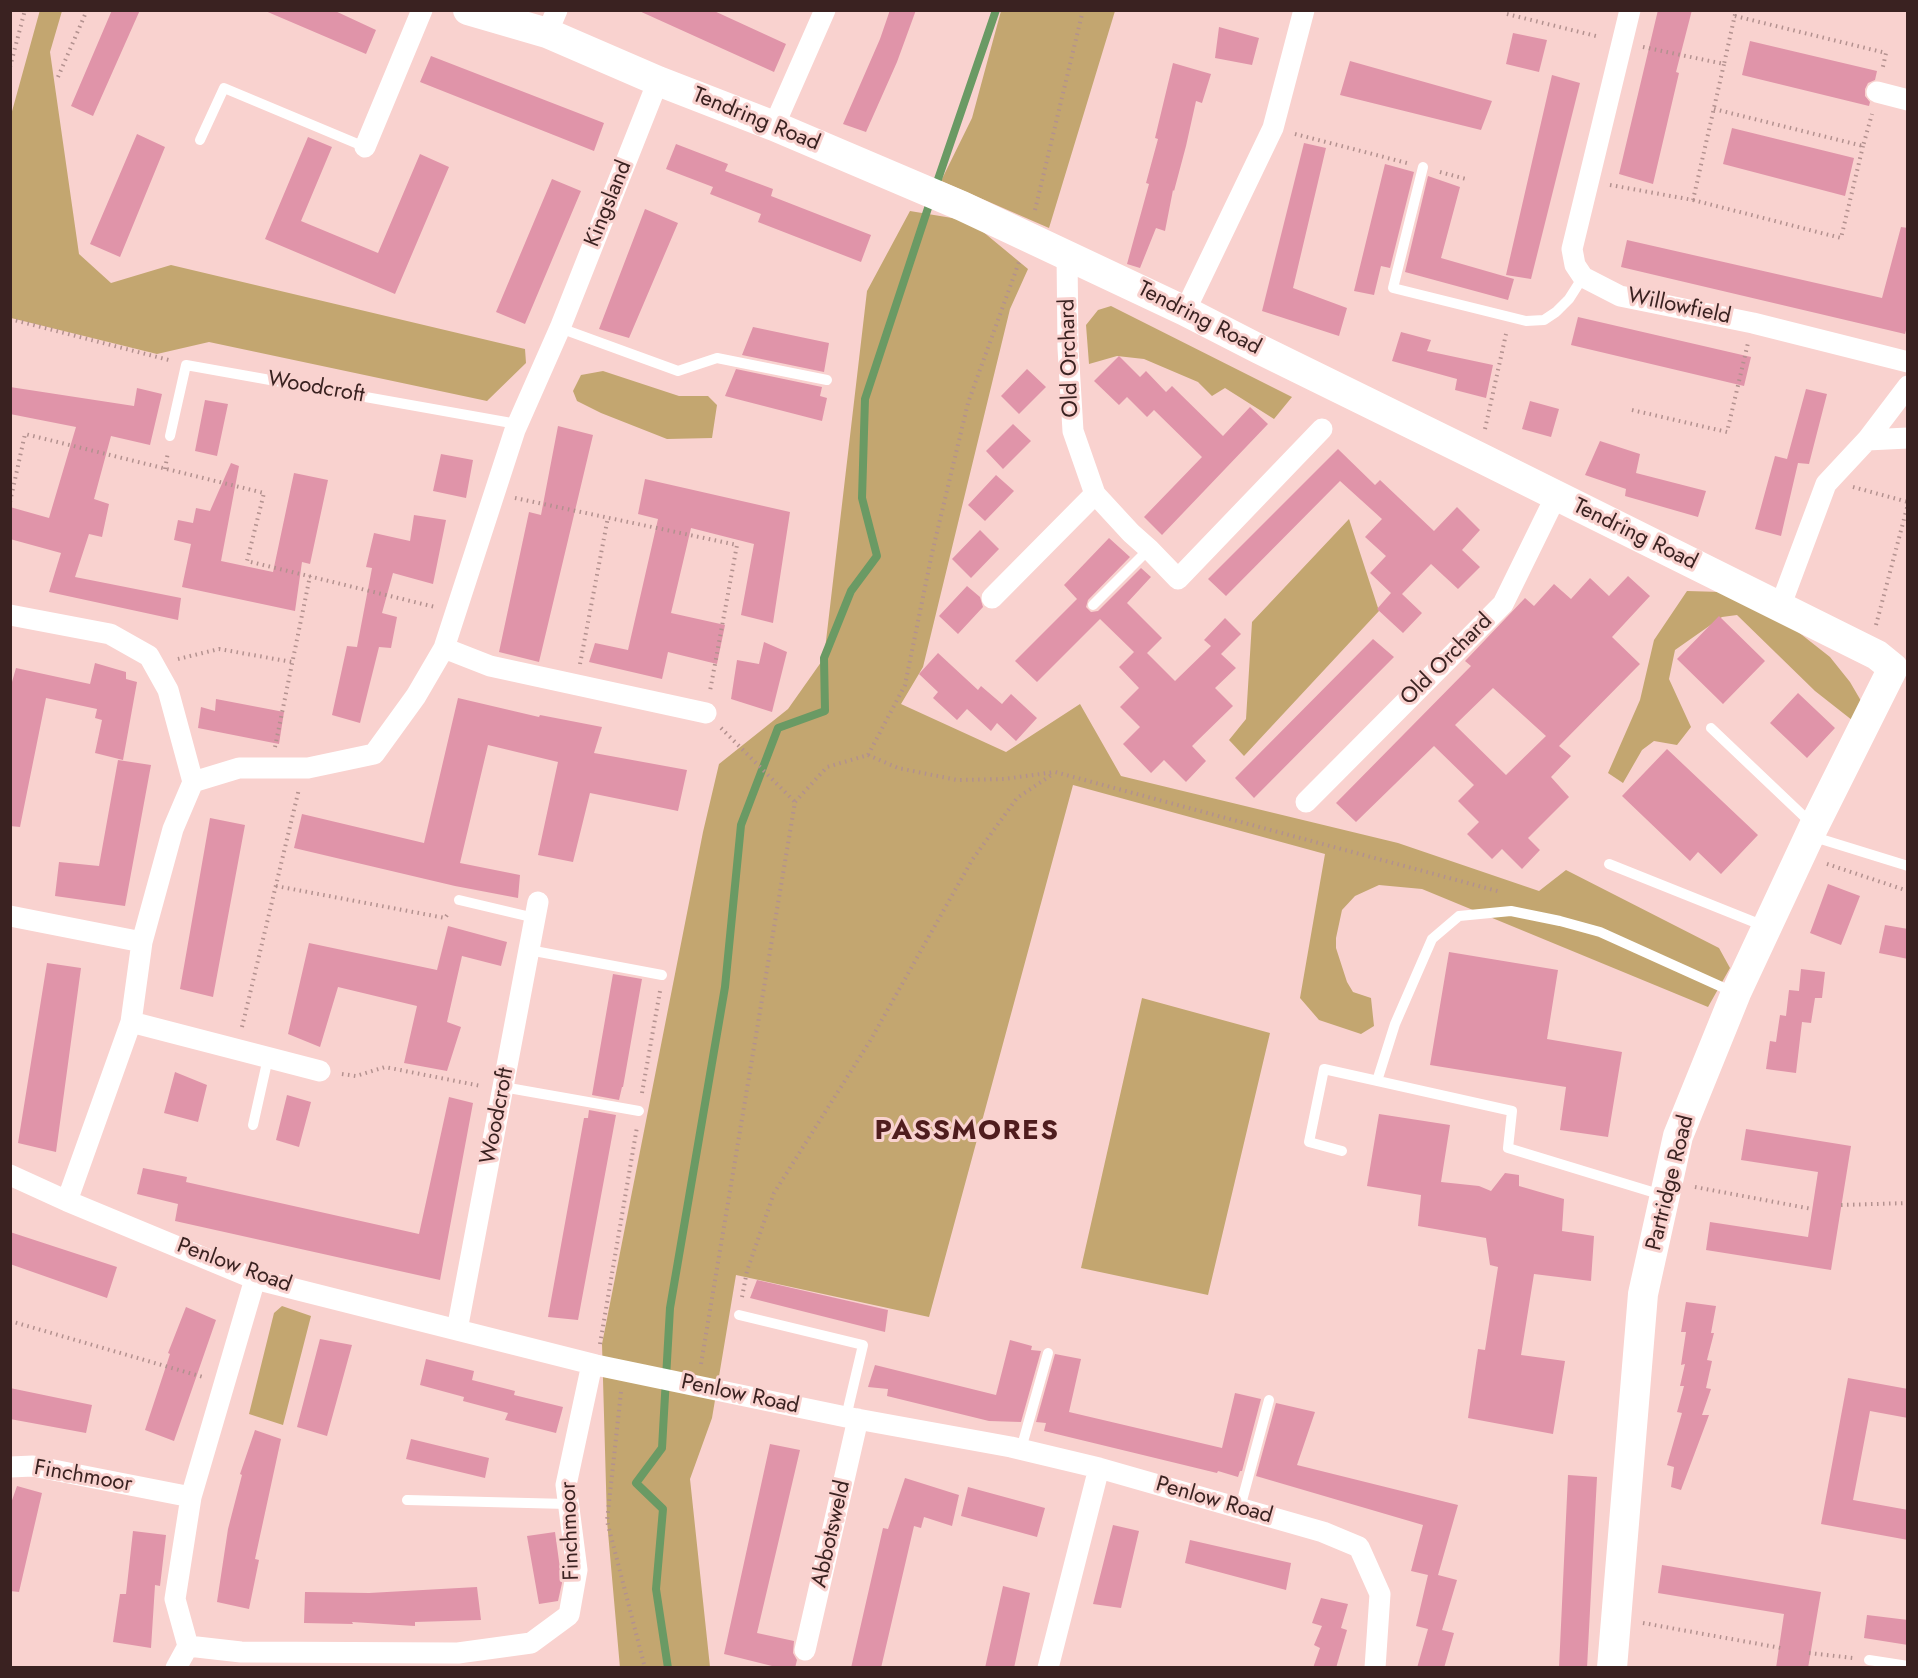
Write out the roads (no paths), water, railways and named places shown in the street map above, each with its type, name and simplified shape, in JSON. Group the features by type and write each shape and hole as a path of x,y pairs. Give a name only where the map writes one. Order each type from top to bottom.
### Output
{"street":[{"path":"365,147 422,10"},
{"name":"Tendring Road","path":"468,10 552,22 657,81 774,126 962,206 1067,254 1780,607 1890,666"},
{"path":"774,126 825,10"},
{"path":"1185,311 1273,128 1304,10"},
{"path":"1583,277 1575,266 1572,249 1630,10"},
{"name":"Kingsland","path":"560,328 657,81"},
{"path":"1877,92 1908,100"},
{"name":"Old Orchard","path":"1067,254 1068,348 1073,431 1095,494 1131,534 1178,579 1322,429"},
{"name":"Willowfield","path":"1583,277 1620,296 1753,323 1908,362"},
{"path":"193,782 239,768 304,768 374,754 416,696 444,648 517,424 560,328"},
{"path":"1780,607 1826,484 1867,440 1908,386"},
{"path":"1867,440 1908,438"},
{"path":"992,598 1095,494"},
{"name":"Old Orchard","path":"1306,802 1503,604 1556,496"},
{"path":"10,615 111,634 149,656 168,690 193,782 172,829 142,942 130,1022 67,1201"},
{"path":"444,648 490,666 706,713"},
{"name":"Partridge Road","path":"1612,1668 1643,1294 1678,1136 1736,993 1890,666"},
{"name":"Woodcroft","path":"458,1330 536,910"},
{"path":"10,916 142,942"},
{"path":"130,1022 320,1071"},
{"name":"Penlow Road","path":"10,1175 255,1279 594,1365 852,1418 1021,1449 1099,1467 1323,1532 1359,1547 1380,1594 1375,1668"},
{"path":"176,1668 188,1646 176,1599 191,1497 255,1279"},
{"name":"Finchmoor","path":"188,1646 242,1652 458,1660 531,1643 569,1615 577,1570 566,1485 594,1365"},
{"name":"Abbotsweld","path":"805,1650 852,1418"},
{"name":"Finchmoor","path":"10,1467 33,1466 191,1497"},
{"path":"1048,1668 1099,1467"}],"lane":[{"path":"200,140 224,88 365,147"},
{"path":"1423,167 1393,288 1526,321 1544,320 1557,312 1569,299 1583,277"},
{"path":"560,328 678,371 717,358 827,380"},
{"name":"Woodcroft","path":"170,436 186,365 517,424"},
{"path":"1093,605 1149,549"},
{"path":"1711,728 1808,839 1908,866"},
{"path":"1609,864 1767,927"},
{"path":"459,900 536,910"},
{"path":"1377,1081 1395,1024 1432,939 1459,916 1511,911 1600,932 1736,993"},
{"path":"529,951 662,975"},
{"path":"253,1125 268,1058"},
{"path":"1341,1151 1309,1142 1323,1069 1512,1111 1508,1148 1666,1189"},
{"path":"503,1089 639,1111"},
{"path":"739,1315 863,1345 852,1418"},
{"path":"1021,1449 1048,1353"},
{"path":"1240,1508 1269,1400"},
{"path":"407,1500 568,1504"},
{"path":"1869,1660 1908,1666"}],"waterway":[{"path":"935,188 996,10"},
{"path":"668,1668 656,1589 663,1509 636,1483 662,1448 670,1308 725,987 741,825 778,728 825,711 824,658 851,591 877,556 862,498 865,399 931,199"}],"district":[{"name":"PASSMORES","path":"967,1132"}]}
